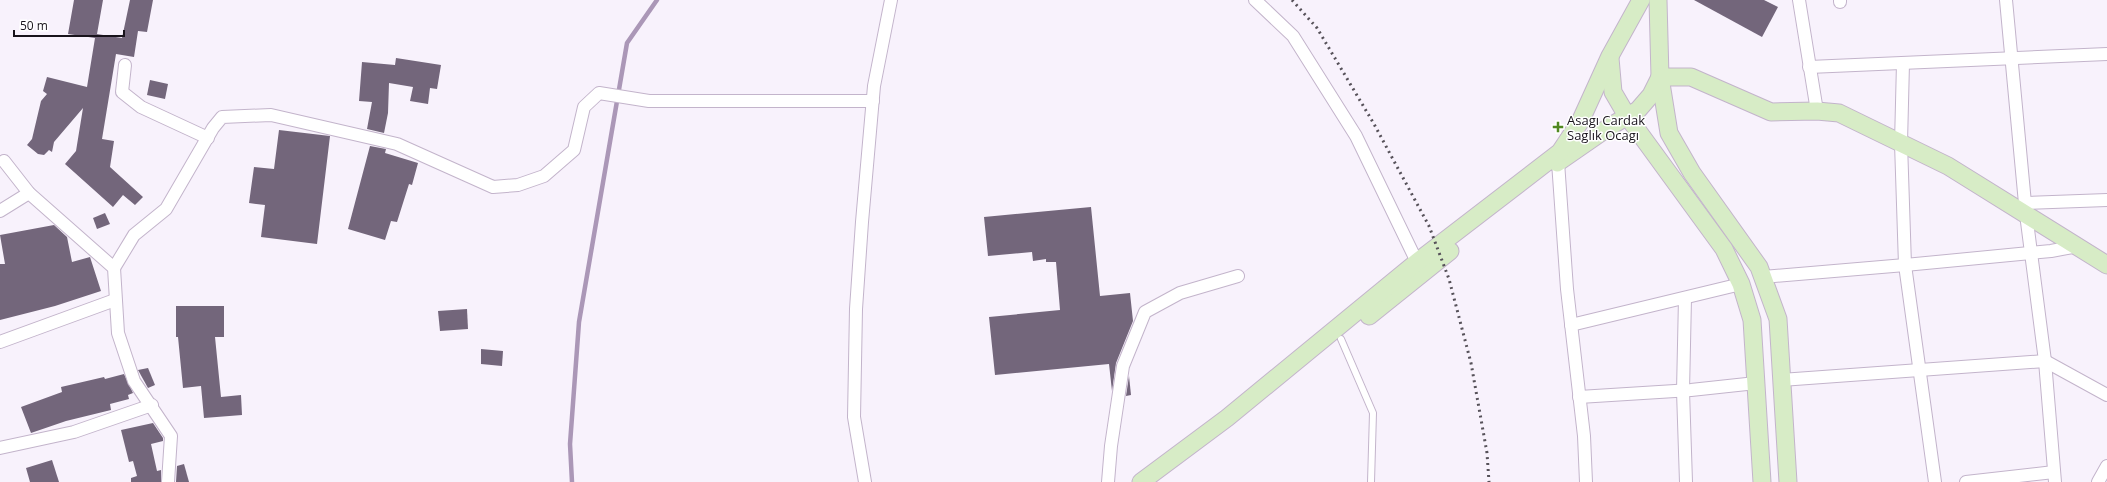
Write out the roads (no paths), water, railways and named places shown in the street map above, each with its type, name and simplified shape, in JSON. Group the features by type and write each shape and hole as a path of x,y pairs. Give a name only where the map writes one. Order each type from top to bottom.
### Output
{"main road":[{"path":"1141,482 1226,418 1417,262 1560,152 1580,122 1610,56 1641,0"},
{"path":"1658,0 1660,77 1669,133 1692,173 1760,267 1778,319 1788,482"},
{"path":"1610,56 1613,92 1627,116 1724,249 1741,284 1752,320 1762,482"},
{"path":"1660,77 1691,78 1771,112 1817,111 1839,113 1948,166 2026,209 2107,265"},
{"path":"1158,482 1341,339 1558,162 1638,110 1651,95 1660,77"}],"street":[{"path":"865,482 854,417 858,286 873,101 891,0"},
{"path":"1254,0 1293,36 1356,136 1417,262"},
{"path":"1800,0 1809,67 1817,111"},
{"path":"1966,482 2054,477 2045,361 2026,209 2006,0"},
{"path":"1809,67 2107,54"},
{"path":"1903,62 1901,143 1905,265 1935,482"},
{"path":"126,65 122,92 141,107 208,138"},
{"path":"168,482 171,436 152,405 134,382 118,334 114,268 134,235 166,209 222,117 271,115 397,144 493,187 518,185 544,176 574,150 584,107 599,93 649,101 873,101"},
{"path":"4,161 29,192 114,268"},
{"path":"1558,162 1571,325 1586,482"},
{"path":"0,211 29,192"},
{"path":"2026,209 2107,200"},
{"path":"1763,277 1905,265 2078,246"},
{"path":"1108,482 1110,446 1123,366 1145,312 1180,293 1238,276"},
{"path":"1571,325 1741,284"},
{"path":"1685,298 1682,390 1686,482"},
{"path":"0,342 115,300"},
{"path":"1782,380 2045,361 2107,395"},
{"path":"1579,397 1756,383"},
{"path":"0,448 74,432 152,405"},
{"path":"2098,482 2107,466"}],"lane":[{"path":"1341,339 1373,413 1371,482"}],"waterway":[{"path":"572,482 570,444 579,322 627,43 657,0"}],"railway":[{"path":"1292,0 1317,28 1374,124 1429,226 1449,279 1471,363 1487,453 1489,482"}],"place":[{"name":"Asagı Cardak Saglık Ocagı","path":"1558,127"}]}
